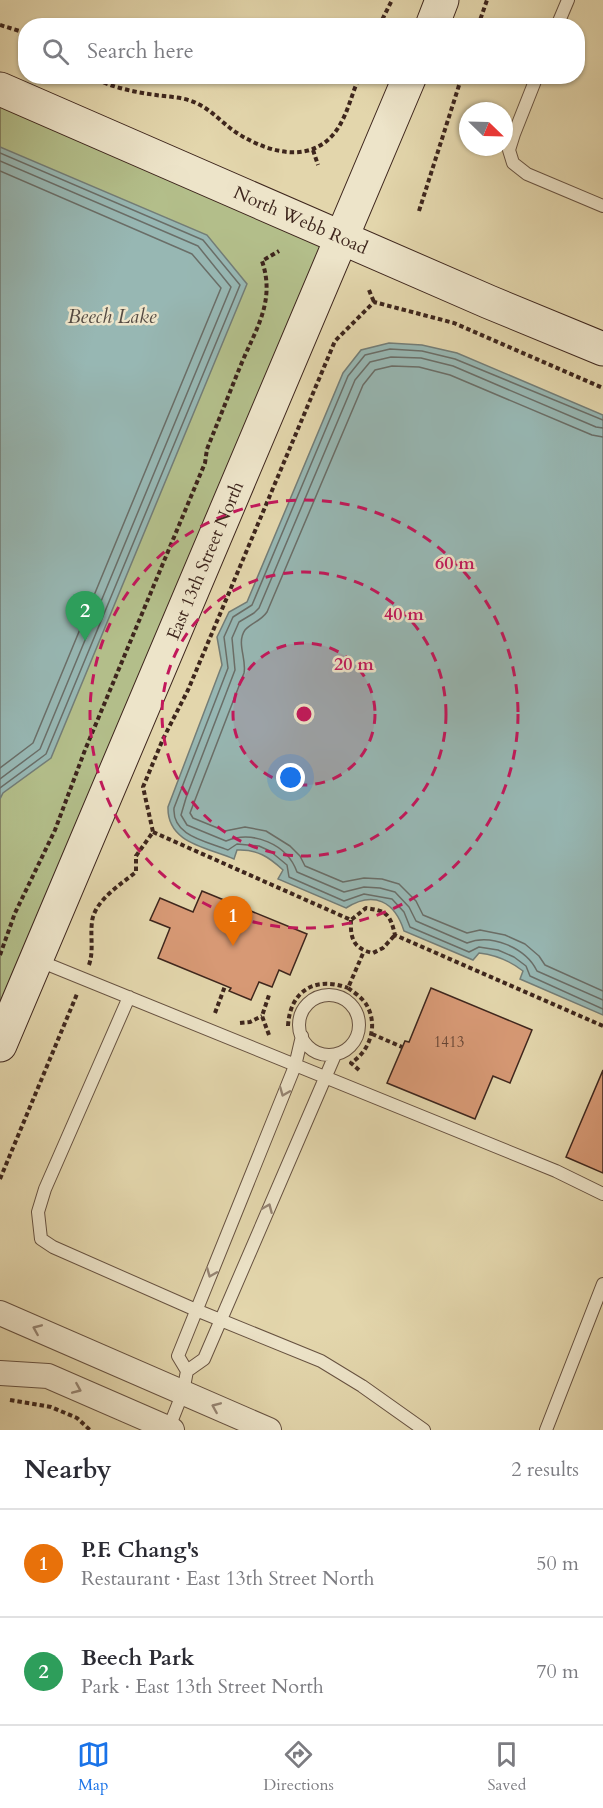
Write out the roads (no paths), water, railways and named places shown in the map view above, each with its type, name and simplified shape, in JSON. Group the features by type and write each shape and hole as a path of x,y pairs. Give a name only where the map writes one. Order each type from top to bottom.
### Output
{"main road":[{"path":"435,18 442,0"},
{"name":"East 13th Street North","path":"0,1045 407,84"},
{"name":"North Webb Road","path":"0,89 489,302 603,349"}],"street":[{"path":"0,1313 185,1382 269,1430"},
{"path":"0,1373 48,1376 169,1429"}],"lane":[{"path":"560,18 568,0"},
{"path":"534,84 513,134 509,150 513,163 527,174 603,206"},
{"path":"36,959 556,1171 603,1194"},
{"path":"321,996 340,997 355,1010 359,1029 356,1038 347,1049 335,1055 326,1056 314,1051 302,1036 299,1026 305,1008 321,996"},
{"path":"129,997 45,1189 38,1212 41,1239 53,1247 196,1310 321,1361 362,1386 424,1430"},
{"path":"185,1382 178,1356 294,1066 302,1036"},
{"path":"169,1429 185,1382 204,1359 335,1055"},
{"path":"546,1430 603,1284"}],"water":[{"name":"Beech Lake","path":"0,147 207,235 247,284 51,758 3,793 0,799"},
{"path":"389,343 422,345 457,353 603,415 603,1015 520,979 523,971 502,959 479,953 473,960 404,931 395,913 382,902 366,900 346,908 278,879 283,870 262,855 237,850 234,859 201,847 181,836 169,819 168,807 222,665 217,637 229,612 247,602 343,373 361,350"}],"place":[{"name":"Beech Park","path":"85,641"},
{"name":"P.F. Chang's","path":"233,946"}]}
